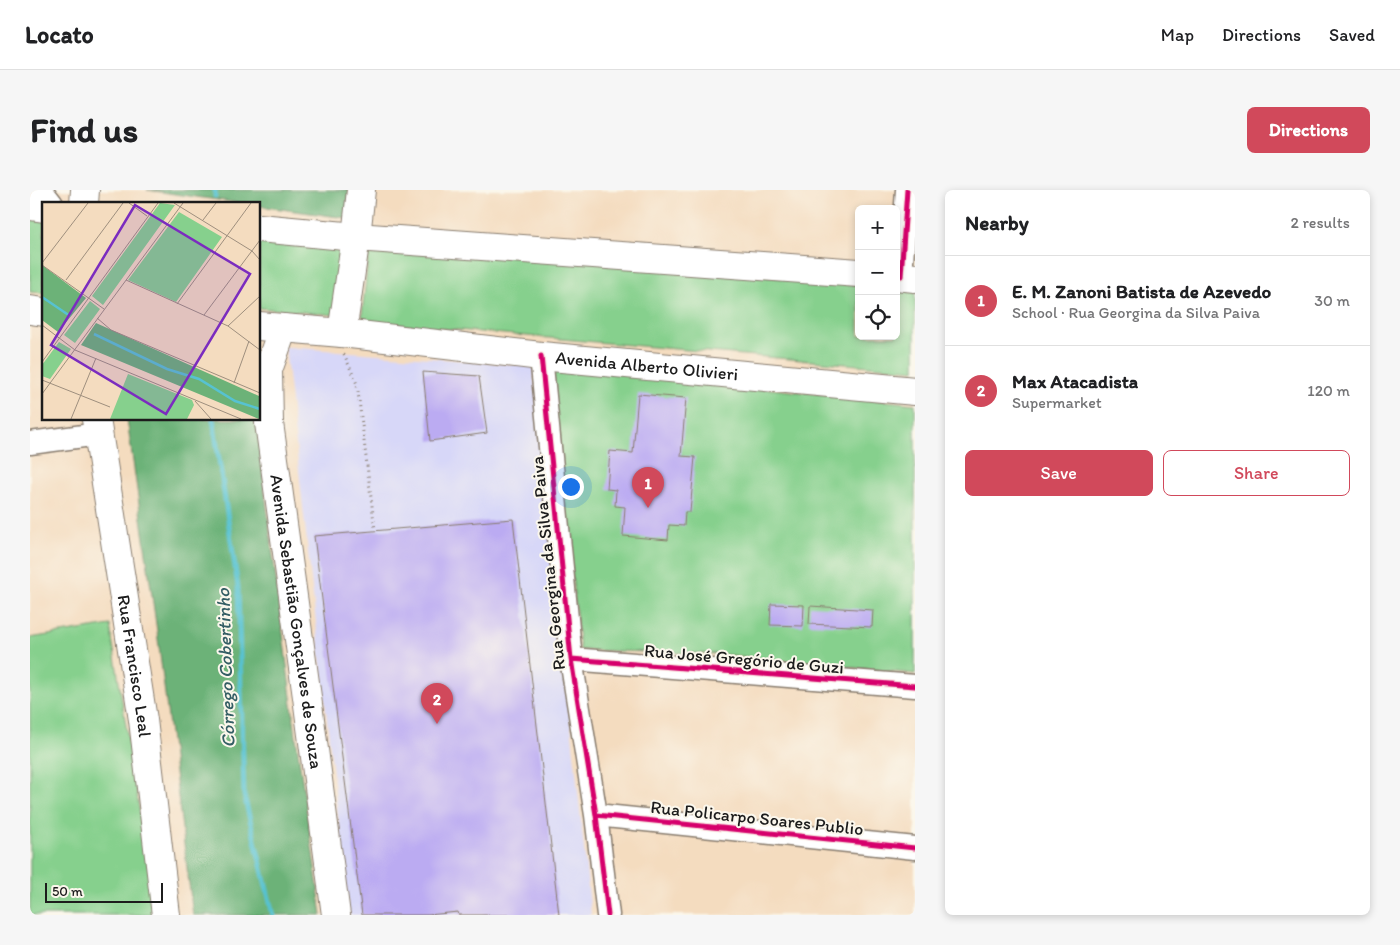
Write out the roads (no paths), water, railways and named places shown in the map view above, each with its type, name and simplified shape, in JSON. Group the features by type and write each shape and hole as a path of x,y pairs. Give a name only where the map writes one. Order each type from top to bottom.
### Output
{"main road":[{"path":"342,333 361,190"},
{"path":"260,228 356,237 855,273"},
{"name":"Avenida Alberto Olivieri","path":"271,327 342,333 541,356 915,392"},
{"name":"Avenida Sebastião Gonçalves de Souza","path":"271,327 268,370 268,423 309,707 336,915"},
{"name":"Rua Francisco Leal","path":"97,426 143,720 166,915"}],"street":[{"path":"41,190 50,202"},
{"path":"904,277 907,190"},
{"name":"Rua Georgina da Silva Paiva","path":"541,356 571,659 596,815 608,915"},
{"path":"30,443 97,426"},
{"name":"Rua José Gregório de Guzi","path":"571,659 915,686"},
{"name":"Rua Policarpo Soares Publio","path":"596,815 915,848"}],"waterway":[{"name":"Córrego Cobertinho","path":"215,190 215,196"},
{"name":"Córrego Cobertinho","path":"213,420 238,587 244,795 273,915"}],"place":[{"name":"E. M. Zanoni Batista de Azevedo","path":"648,508"},
{"name":"Max Atacadista","path":"437,724"}]}
